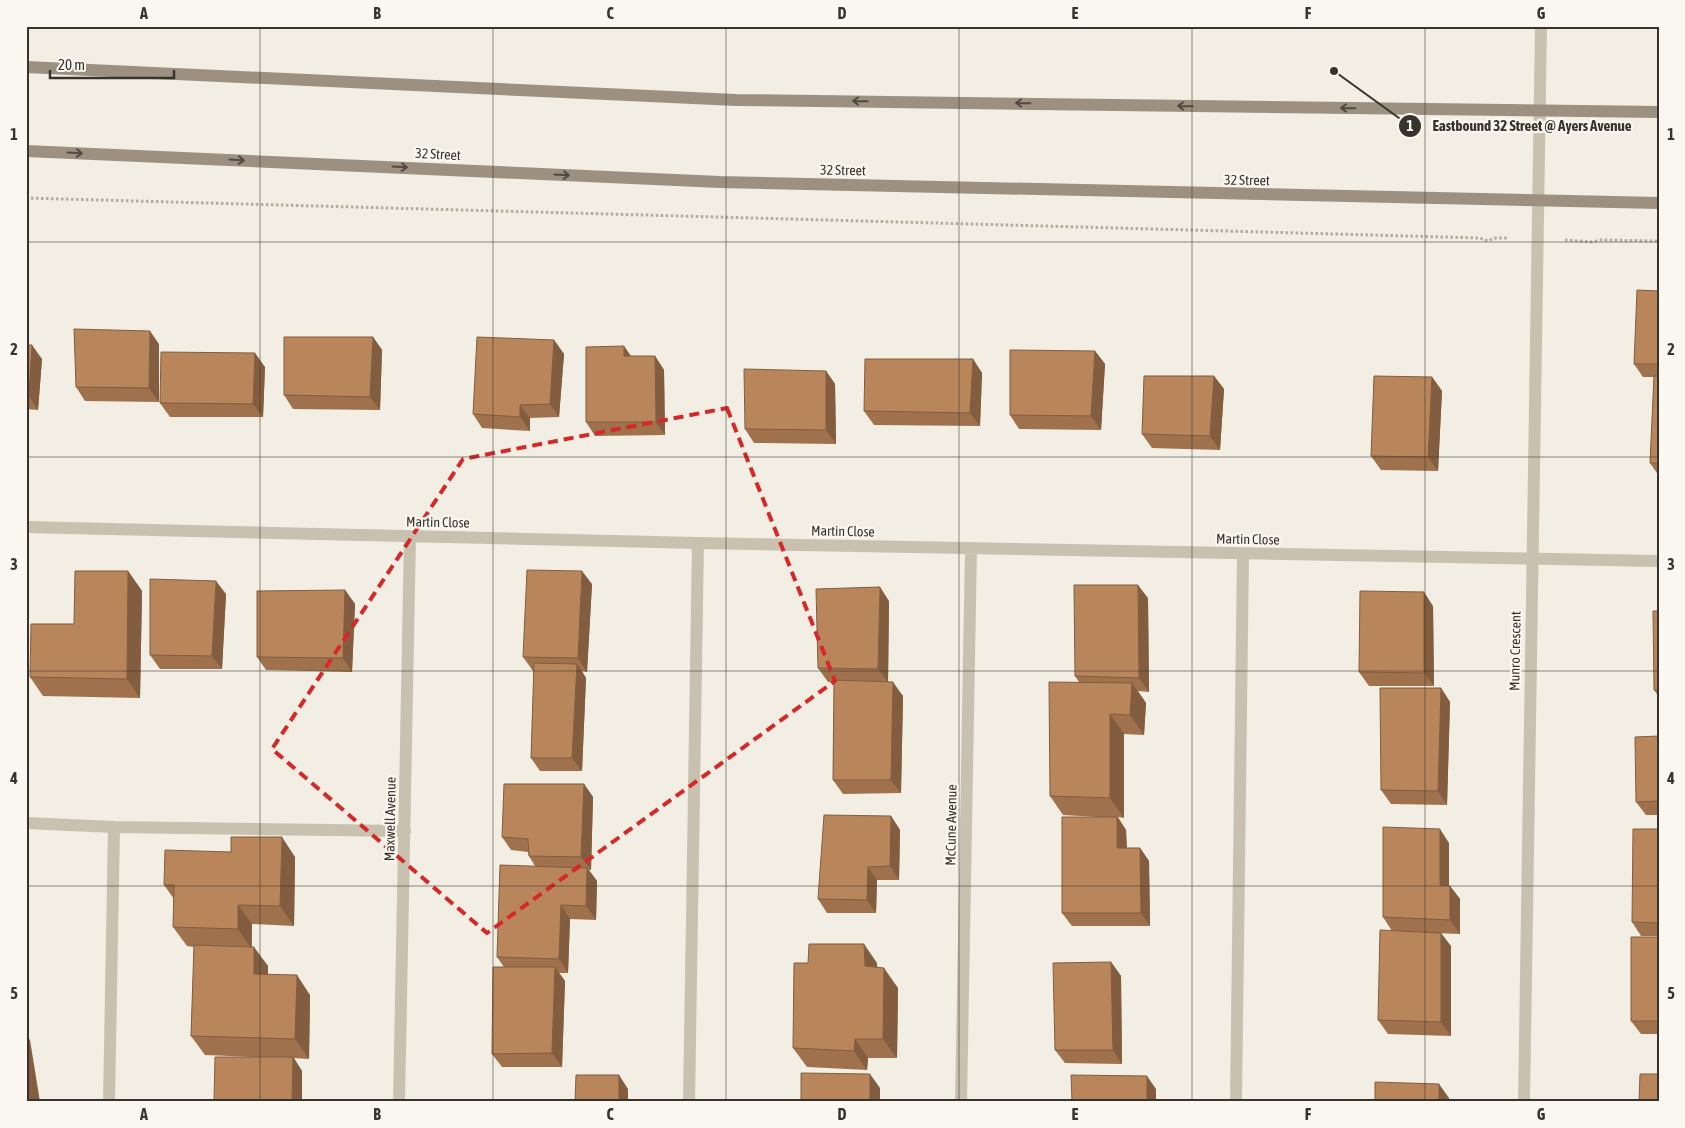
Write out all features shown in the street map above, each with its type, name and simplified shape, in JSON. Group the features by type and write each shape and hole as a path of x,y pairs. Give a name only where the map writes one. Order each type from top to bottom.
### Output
{"main road":[{"path":"26,67 736,100 1659,112"},
{"name":"32 Street","path":"26,151 720,182 1538,202 1659,203"}],"street":[{"name":"Munro Crescent","path":"1524,1102 1541,26"},
{"name":"Martin Close","path":"26,526 698,543 1659,561"},
{"name":"Maxwell Avenue","path":"400,1102 410,536"},
{"path":"688,1102 698,543"},
{"name":"McCune Avenue","path":"961,1102 971,548"},
{"path":"1236,1102 1243,554"},
{"path":"26,823 114,827 405,831"},
{"path":"109,1102 114,827"}],"path":[{"path":"26,198 1480,238 1488,241 1494,238"},
{"path":"1578,240 1592,242 1601,240 1659,241"}],"highlighted area":[{"path":"727,408 835,681 487,933 272,749 463,459"}],"building":[{"path":"1637,290 1659,291 1659,364 1634,364"},
{"path":"74,329 150,331 149,388 76,387"},
{"path":"284,337 373,337 370,397 284,395"},
{"path":"477,337 554,340 550,404 520,405 520,417 473,414"},
{"path":"26,345 32,345 29,396 26,396"},
{"path":"624,346 624,356 655,356 656,422 586,422 586,347"},
{"path":"1010,350 1095,351 1091,416 1010,415"},
{"path":"161,352 255,353 253,404 160,403"},
{"path":"865,359 973,359 970,413 864,411"},
{"path":"744,369 826,371 826,430 745,429"},
{"path":"1144,376 1214,376 1210,436 1142,434"},
{"path":"1374,376 1432,377 1428,457 1371,456"},
{"path":"1654,376 1659,376 1659,463 1650,463"},
{"path":"527,570 582,571 578,658 523,657"},
{"path":"75,571 128,571 127,679 30,677 31,624 74,624"},
{"path":"150,579 216,581 212,656 150,655"},
{"path":"1074,585 1138,585 1139,678 1075,676"},
{"path":"880,587 878,669 818,668 816,589"},
{"path":"345,590 343,658 257,657 257,591"},
{"path":"1360,591 1424,592 1424,673 1359,672"},
{"path":"1653,611 1659,611 1659,690 1654,690"},
{"path":"534,663 577,664 572,758 531,758"},
{"path":"834,680 893,682 891,780 833,780"},
{"path":"1049,682 1132,683 1130,715 1110,714 1110,798 1050,796"},
{"path":"1380,688 1441,688 1438,791 1381,790"},
{"path":"1659,736 1659,801 1636,802 1635,737"},
{"path":"504,784 584,784 581,857 529,856 528,839 502,837"},
{"path":"824,815 891,816 890,866 868,867 867,900 818,899"},
{"path":"1062,817 1117,817 1117,848 1140,848 1141,913 1062,913"},
{"path":"1383,827 1440,829 1440,885 1450,886 1450,920 1383,917"},
{"path":"1633,829 1659,829 1659,923 1632,922"},
{"path":"231,837 282,837 280,906 238,905 238,929 173,927 174,885 164,885 165,850 231,852"},
{"path":"500,865 587,868 586,906 561,905 559,959 497,957"},
{"path":"1380,930 1441,933 1441,1022 1378,1020"},
{"path":"1631,937 1659,937 1659,1021 1631,1021"},
{"path":"809,944 864,944 865,966 884,968 883,1039 855,1039 854,1051 793,1048 794,963 808,963"},
{"path":"194,945 254,947 254,974 297,975 295,1039 191,1036"},
{"path":"1111,962 1113,1050 1055,1050 1053,963"},
{"path":"493,967 555,967 552,1053 492,1054"},
{"path":"215,1057 293,1057 292,1102 214,1102"},
{"path":"801,1073 870,1074 870,1102 801,1102"},
{"path":"1640,1074 1659,1074 1659,1102 1639,1102"},
{"path":"576,1075 619,1075 619,1102 575,1102"},
{"path":"1071,1075 1147,1076 1147,1102 1072,1102"},
{"path":"26,1082 29,1102 26,1102"},
{"path":"1375,1082 1439,1084 1439,1102 1375,1102"}],"place":[{"name":"Eastbound 32 Street @ Ayers Avenue","path":"1334,71"}]}
